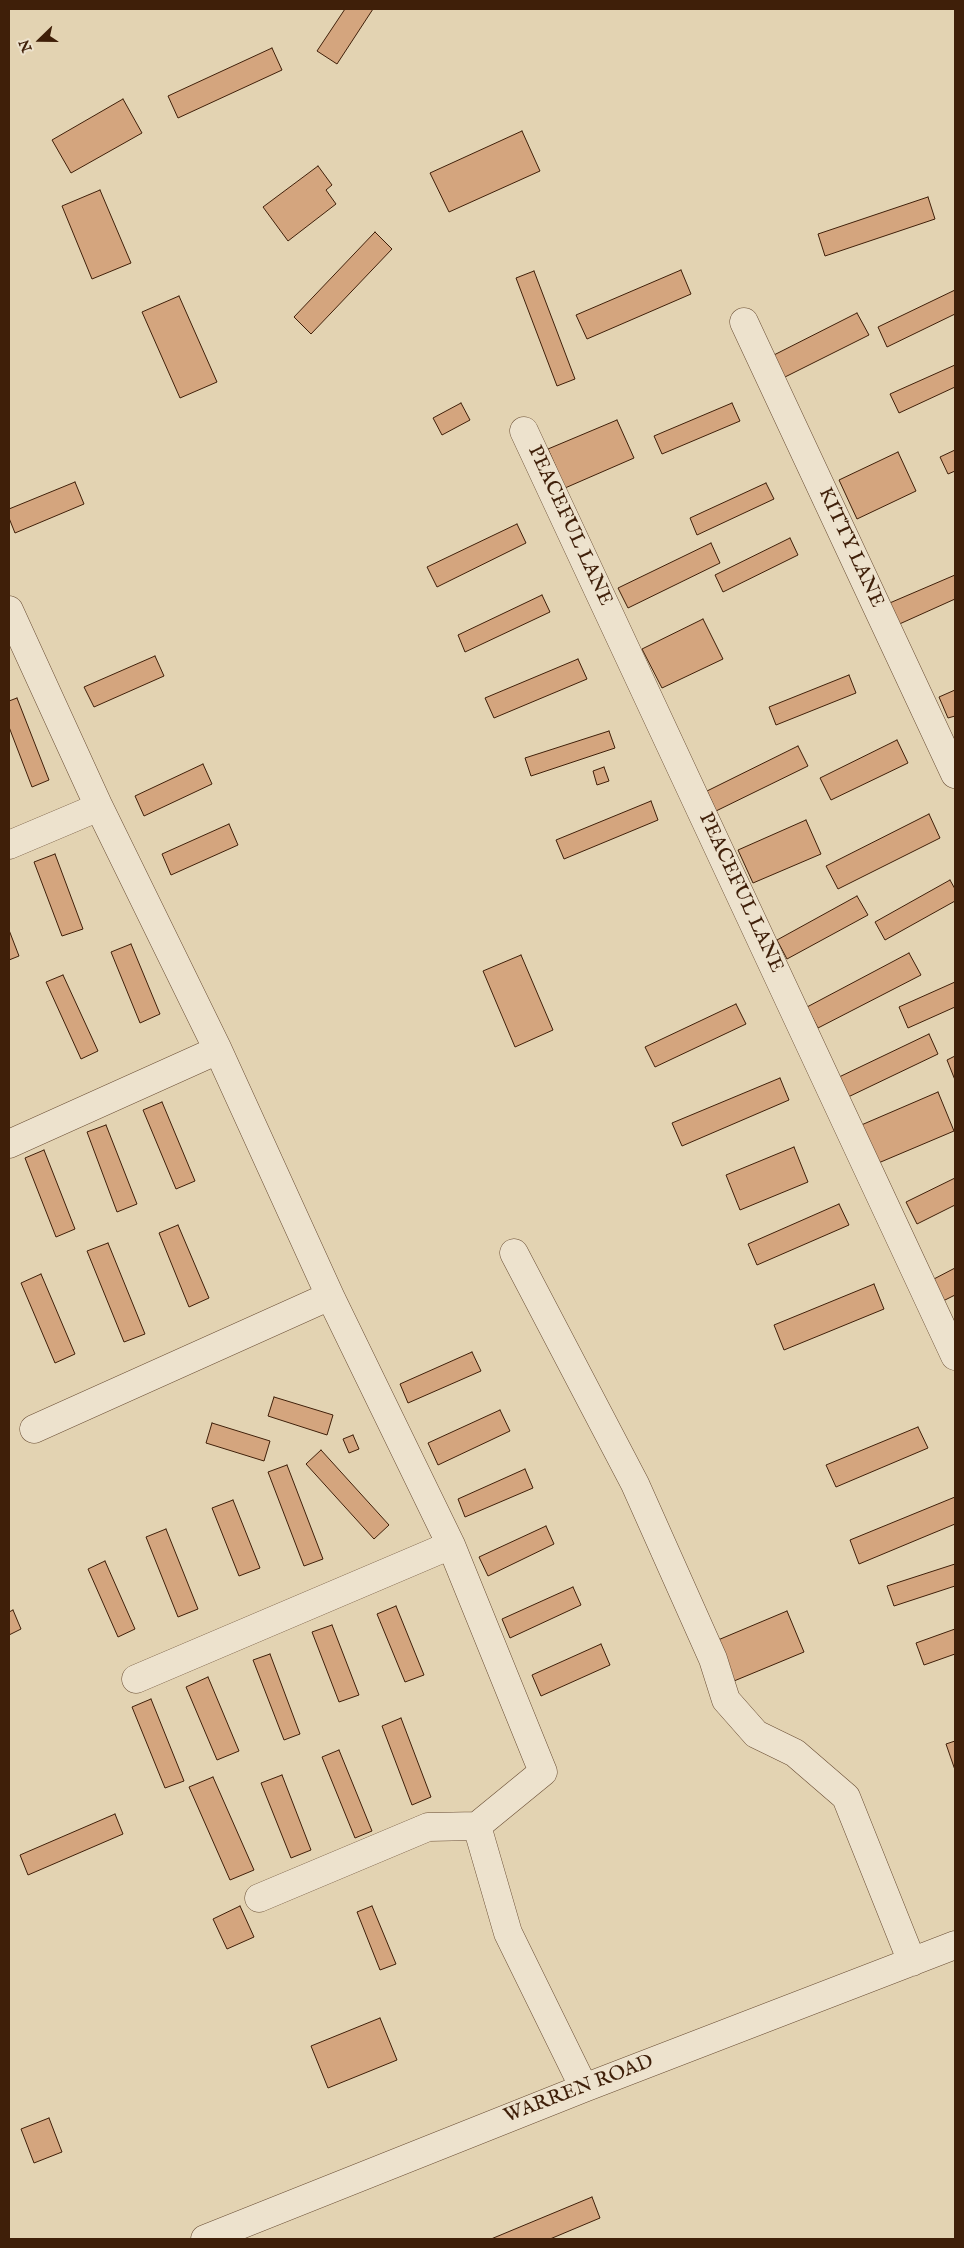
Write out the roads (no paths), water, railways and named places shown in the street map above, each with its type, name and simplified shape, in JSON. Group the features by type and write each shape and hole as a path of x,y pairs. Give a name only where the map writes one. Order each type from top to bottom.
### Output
{"street":[{"name":"KITTY LANE","path":"744,322 955,774"},
{"name":"PEACEFUL LANE","path":"524,431 955,1356"},
{"path":"9,610 99,807 218,1050 330,1296 451,1545 543,1772 477,1826 428,1827 259,1898"},
{"path":"9,845 99,807"},
{"path":"9,1144 218,1050"},
{"path":"514,1253 635,1484 713,1658 726,1700 756,1734 795,1753 846,1797 912,1962"},
{"path":"34,1429 330,1296"},
{"path":"136,1679 451,1545"},
{"path":"477,1826 508,1934 584,2088"},
{"name":"WARREN ROAD","path":"205,2239 584,2088 955,1945"}]}
